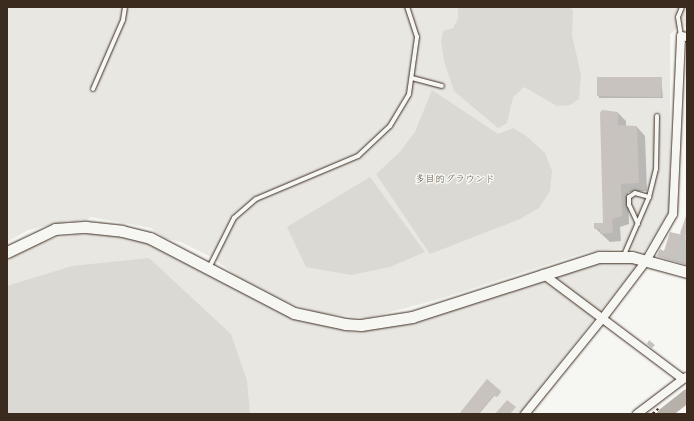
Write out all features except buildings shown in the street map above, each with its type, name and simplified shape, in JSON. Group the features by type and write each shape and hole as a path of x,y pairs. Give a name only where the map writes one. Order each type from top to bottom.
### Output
{"street":[{"path":"525,414 602,319 646,261 674,207 684,37"},
{"path":"7,252 55,229 86,227 122,231 150,238 294,313 345,324 362,325 412,317 599,257 623,257 646,261 687,272"},
{"path":"543,274 602,319 685,378 637,414"}],"lane":[{"path":"92,90 123,20 125,7"},
{"path":"208,268 234,218 256,199 358,156 390,126 409,94 412,78 417,37 407,7"},
{"path":"682,7 678,17 684,37"},
{"path":"412,78 442,86"},
{"path":"623,257 649,197 656,169 657,116"},
{"path":"638,224 629,205 629,197 634,193 649,197"}],"shaded area":[{"path":"7,7 687,7 687,27 680,26 670,34 670,206 667,215 644,252 627,248 587,252 443,298 368,318 320,313 286,302 238,277 213,258 181,242 164,238 151,228 91,217 86,220 68,221 28,230 7,242"},
{"path":"95,233 130,237 165,250 304,320 355,333 444,313 551,275 585,265 612,261 638,264 519,414 7,414 7,261 30,246 56,238"}],"green space":[{"path":"458,7 571,7 573,11 572,35 581,75 579,99 570,105 557,106 524,87 513,97 507,123 498,128 454,91 444,61 441,41 443,31 453,28 458,19"},
{"name":"多目的グラウンド","path":"432,90 498,134 513,128 525,135 545,153 552,171 550,191 539,208 518,220 430,254 376,174 399,153 415,132"},
{"path":"370,177 425,252 390,267 351,275 306,267 287,227"},
{"path":"149,258 231,334 247,381 250,414 7,414 7,286 72,266"}],"waterway":[{"path":"663,414 687,395"}]}
